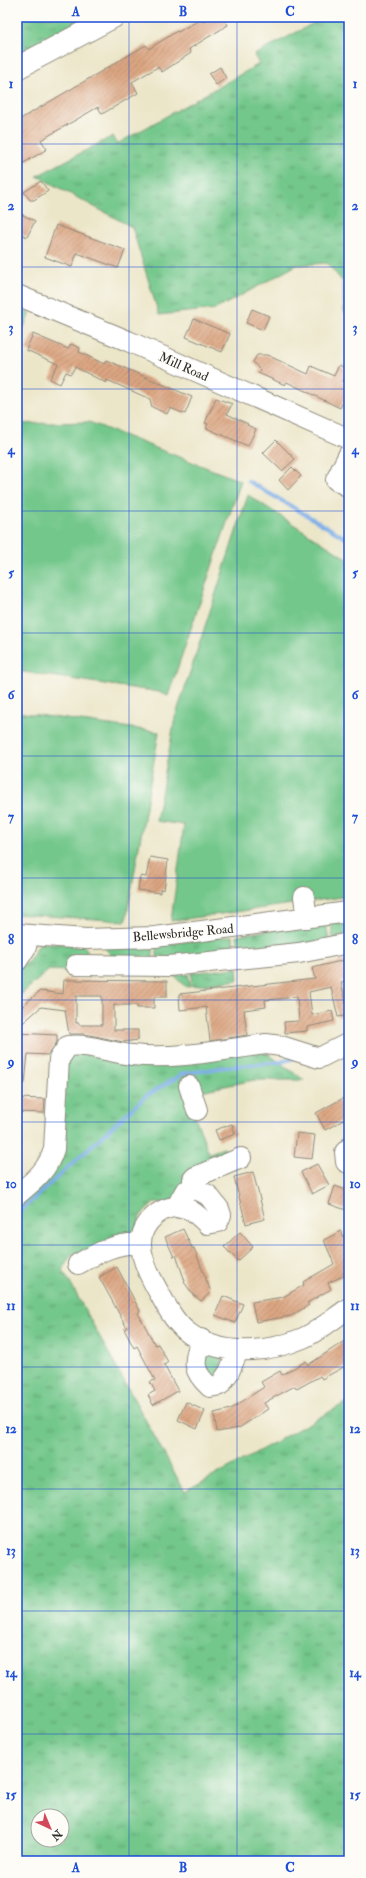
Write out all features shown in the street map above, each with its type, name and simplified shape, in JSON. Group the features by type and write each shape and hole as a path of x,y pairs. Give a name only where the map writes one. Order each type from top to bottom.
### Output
{"main road":[{"path":"17,68 113,17"}],"street":[{"name":"Mill Road","path":"17,295 128,341 349,439"},
{"path":"349,454 336,480 349,487"},
{"path":"304,897 307,918"},
{"name":"Bellewsbridge Road","path":"22,935 96,938 155,937 349,912"},
{"path":"17,962 26,947 22,935"},
{"path":"96,938 96,966"},
{"path":"76,965 169,966 299,953 349,943"},
{"path":"17,1195 36,1180 50,1162 54,1148 59,1059 68,1046 75,1045 132,1055 169,1056 266,1044 281,1046 319,1058 349,1043"},
{"path":"189,1086 197,1110"},
{"path":"349,1148 345,1152 346,1162 349,1163"},
{"path":"192,1190 193,1179 195,1177 241,1158"},
{"path":"180,1208 180,1200 185,1191 196,1189 208,1195 219,1209 221,1215 218,1222 207,1224 198,1215 186,1208 180,1208 173,1207 153,1215 144,1230 141,1244 145,1264 170,1313 189,1334 214,1345 238,1351 277,1347 304,1338 349,1308"},
{"path":"78,1264 102,1250 119,1244 141,1244"},
{"path":"201,1339 195,1358 195,1369 201,1380 210,1387 220,1385 229,1372 238,1351"}],"green space":[{"path":"17,17 86,17 17,54"},
{"path":"325,17 349,17 349,319 344,311 343,282 327,263 297,265 216,309 159,315 132,227 37,176 113,136 117,144 259,64 254,55"},
{"path":"17,307 30,313 17,342"},
{"path":"89,422 241,481 168,696 159,692 17,671 17,424"},
{"path":"248,495 349,560 349,896 171,921 184,825 156,821 175,718"},
{"path":"17,712 159,732 126,921 17,914"},
{"path":"345,921 349,925 346,934 333,939 331,923"},
{"path":"326,923 329,941 239,952 237,935"},
{"path":"233,936 234,953 157,960 157,945"},
{"path":"40,943 83,945 88,951 77,961 75,971 49,970 17,998 17,969 27,963"},
{"path":"153,945 153,960 111,956 104,946"},
{"path":"237,968 238,980 192,986 191,973"},
{"path":"188,974 190,986 186,987 173,975"},
{"path":"261,1049 304,1080 254,1080 186,1094 209,1153 224,1148 230,1159 168,1203 154,1203 140,1216 137,1231 86,1252 77,1252 71,1256 63,1270 185,1492 349,1401 349,1861 17,1861 17,1201 59,1164 61,1096 64,1063 75,1052"},
{"path":"207,1352 221,1355 222,1364 217,1375 210,1377 201,1357"}],"building":[{"path":"212,17 223,17 228,25 189,49 191,53 162,72 158,67 132,82 138,93 102,114 98,107 41,140 47,149 17,167 17,121 146,45 149,49 177,31 178,32 201,19 203,22"},
{"path":"220,67 226,78 216,85 209,74"},
{"path":"41,181 48,191 34,200 30,200 24,192"},
{"path":"17,212 35,221 27,237 17,232"},
{"path":"56,225 125,250 118,268 77,253 72,267 45,257"},
{"path":"252,309 269,316 263,330 246,323"},
{"path":"194,319 230,334 222,352 186,337"},
{"path":"33,334 68,349 71,344 80,348 79,352 104,364 106,360 192,397 185,414 170,408 167,414 152,407 150,399 107,380 106,383 75,367 71,374 66,372 60,384 50,379 58,364 26,350"},
{"path":"257,355 267,355 308,374 311,366 334,376 339,365 349,370 343,382 349,385 349,389 340,408 287,382 285,385 258,373 260,370 253,362"},
{"path":"216,398 232,404 227,414 256,429 248,446 206,428 208,424 205,423"},
{"path":"276,440 295,459 282,471 263,453"},
{"path":"292,467 301,476 288,490 279,480"},
{"path":"150,857 168,860 164,890 160,889 160,893 138,890 140,876 146,877"},
{"path":"349,959 349,980 341,982 349,1015 338,1017 331,987 309,992 312,1015 332,1011 334,1021 307,1027 307,1031 285,1033 284,1022 299,1021 297,997 265,1000 266,1007 244,1010 247,1035 210,1041 206,1007 180,1010 179,994 315,979 312,968"},
{"path":"64,980 167,981 167,997 154,997 154,1008 137,1008 137,1005 114,1005 114,1030 138,1030 138,1040 123,1042 85,1034 69,1034 65,1010 41,1007 17,1028 17,1011 40,991 63,994","holes":["76,996 102,996 102,1025 79,1025 79,1023 76,1023"]},
{"path":"17,1033 57,1035 57,1042 48,1055 28,1054 25,1083 17,1083"},
{"path":"349,1095 349,1117 325,1130 316,1113"},
{"path":"17,1098 45,1099 44,1113 17,1112"},
{"path":"232,1124 235,1134 219,1140 215,1130"},
{"path":"297,1133 315,1135 312,1159 294,1157"},
{"path":"317,1164 329,1185 312,1194 301,1172"},
{"path":"253,1172 265,1219 246,1224 234,1177"},
{"path":"335,1186 349,1191 349,1211 329,1204"},
{"path":"183,1229 192,1248 194,1248 211,1292 201,1301 194,1296 184,1282 185,1281 176,1255 174,1257 165,1237"},
{"path":"341,1231 349,1247 349,1273 328,1283 331,1289 307,1303 309,1305 291,1316 256,1322 252,1302 283,1297 304,1285 303,1282 334,1264 324,1240"},
{"path":"240,1232 253,1247 238,1261 224,1247"},
{"path":"117,1267 140,1311 138,1313 155,1345 158,1344 168,1362 164,1365 178,1391 153,1405 148,1395 155,1391 150,1382 155,1380 137,1346 134,1348 124,1329 127,1328 99,1277"},
{"path":"223,1296 243,1304 235,1323 215,1315"},
{"path":"349,1338 349,1364 322,1379 320,1376 297,1389 295,1386 264,1403 268,1409 239,1428 217,1432 214,1413 231,1409 264,1387 261,1382 280,1371 282,1375 306,1361 308,1365"},
{"path":"186,1402 205,1411 197,1429 178,1420"}],"waterway":[{"path":"248,481 349,540"},
{"path":"17,1214 146,1096 182,1074 226,1067 281,1062 294,1058"}]}
